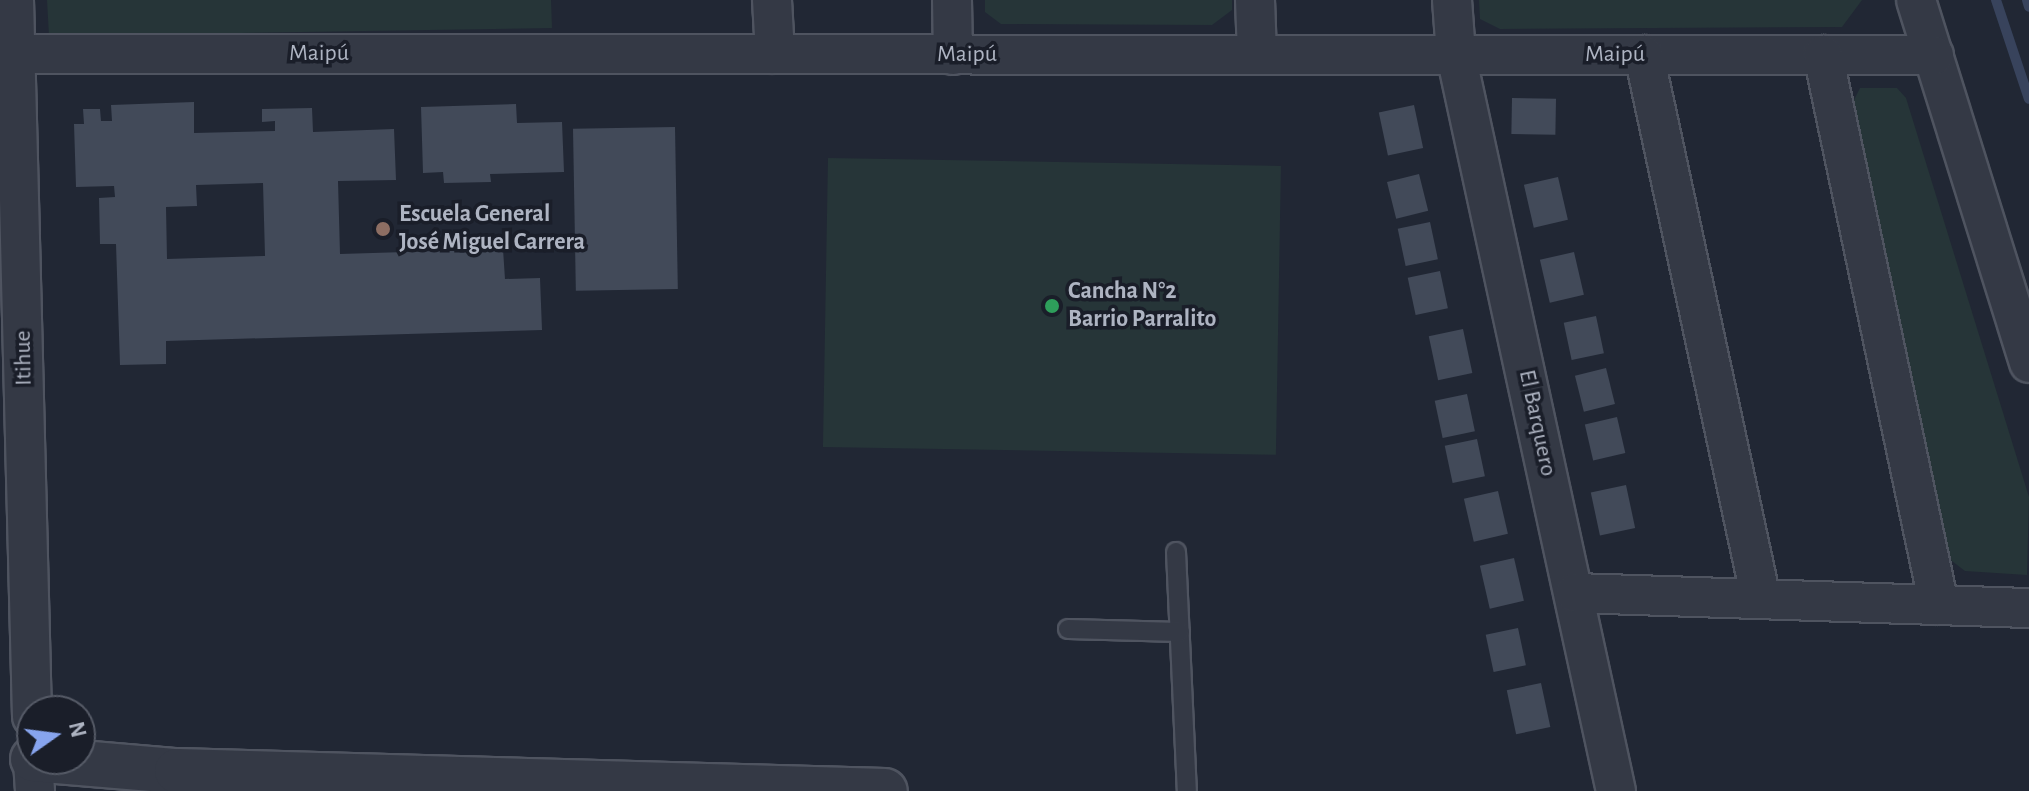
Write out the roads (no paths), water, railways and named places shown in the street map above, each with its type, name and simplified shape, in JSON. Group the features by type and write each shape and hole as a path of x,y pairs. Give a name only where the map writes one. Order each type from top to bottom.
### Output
{"street":[{"name":"Itihue","path":"14,0 8,54 31,695"},
{"path":"772,0 775,54"},
{"path":"952,0 953,55"},
{"path":"1255,0 1257,54"},
{"name":"El Barquero","path":"1452,0 1456,55 1616,791"},
{"path":"1916,0 2029,363"},
{"name":"Maipú","path":"8,54 1934,55"},
{"path":"1644,55 1761,599"},
{"path":"1823,55 1939,605"},
{"path":"1575,593 2029,608"},
{"path":"96,764 556,788 885,791"}],"lane":[{"path":"1176,552 1187,791"},
{"path":"1068,629 1180,632"}],"waterway":[{"path":"1996,0 2029,99"},
{"path":"2027,0 2029,7"}],"place":[{"name":"Escuela General José Miguel Carrera","path":"383,229"},
{"name":"Cancha N°2 Barrio Parralito","path":"1052,306"}]}
